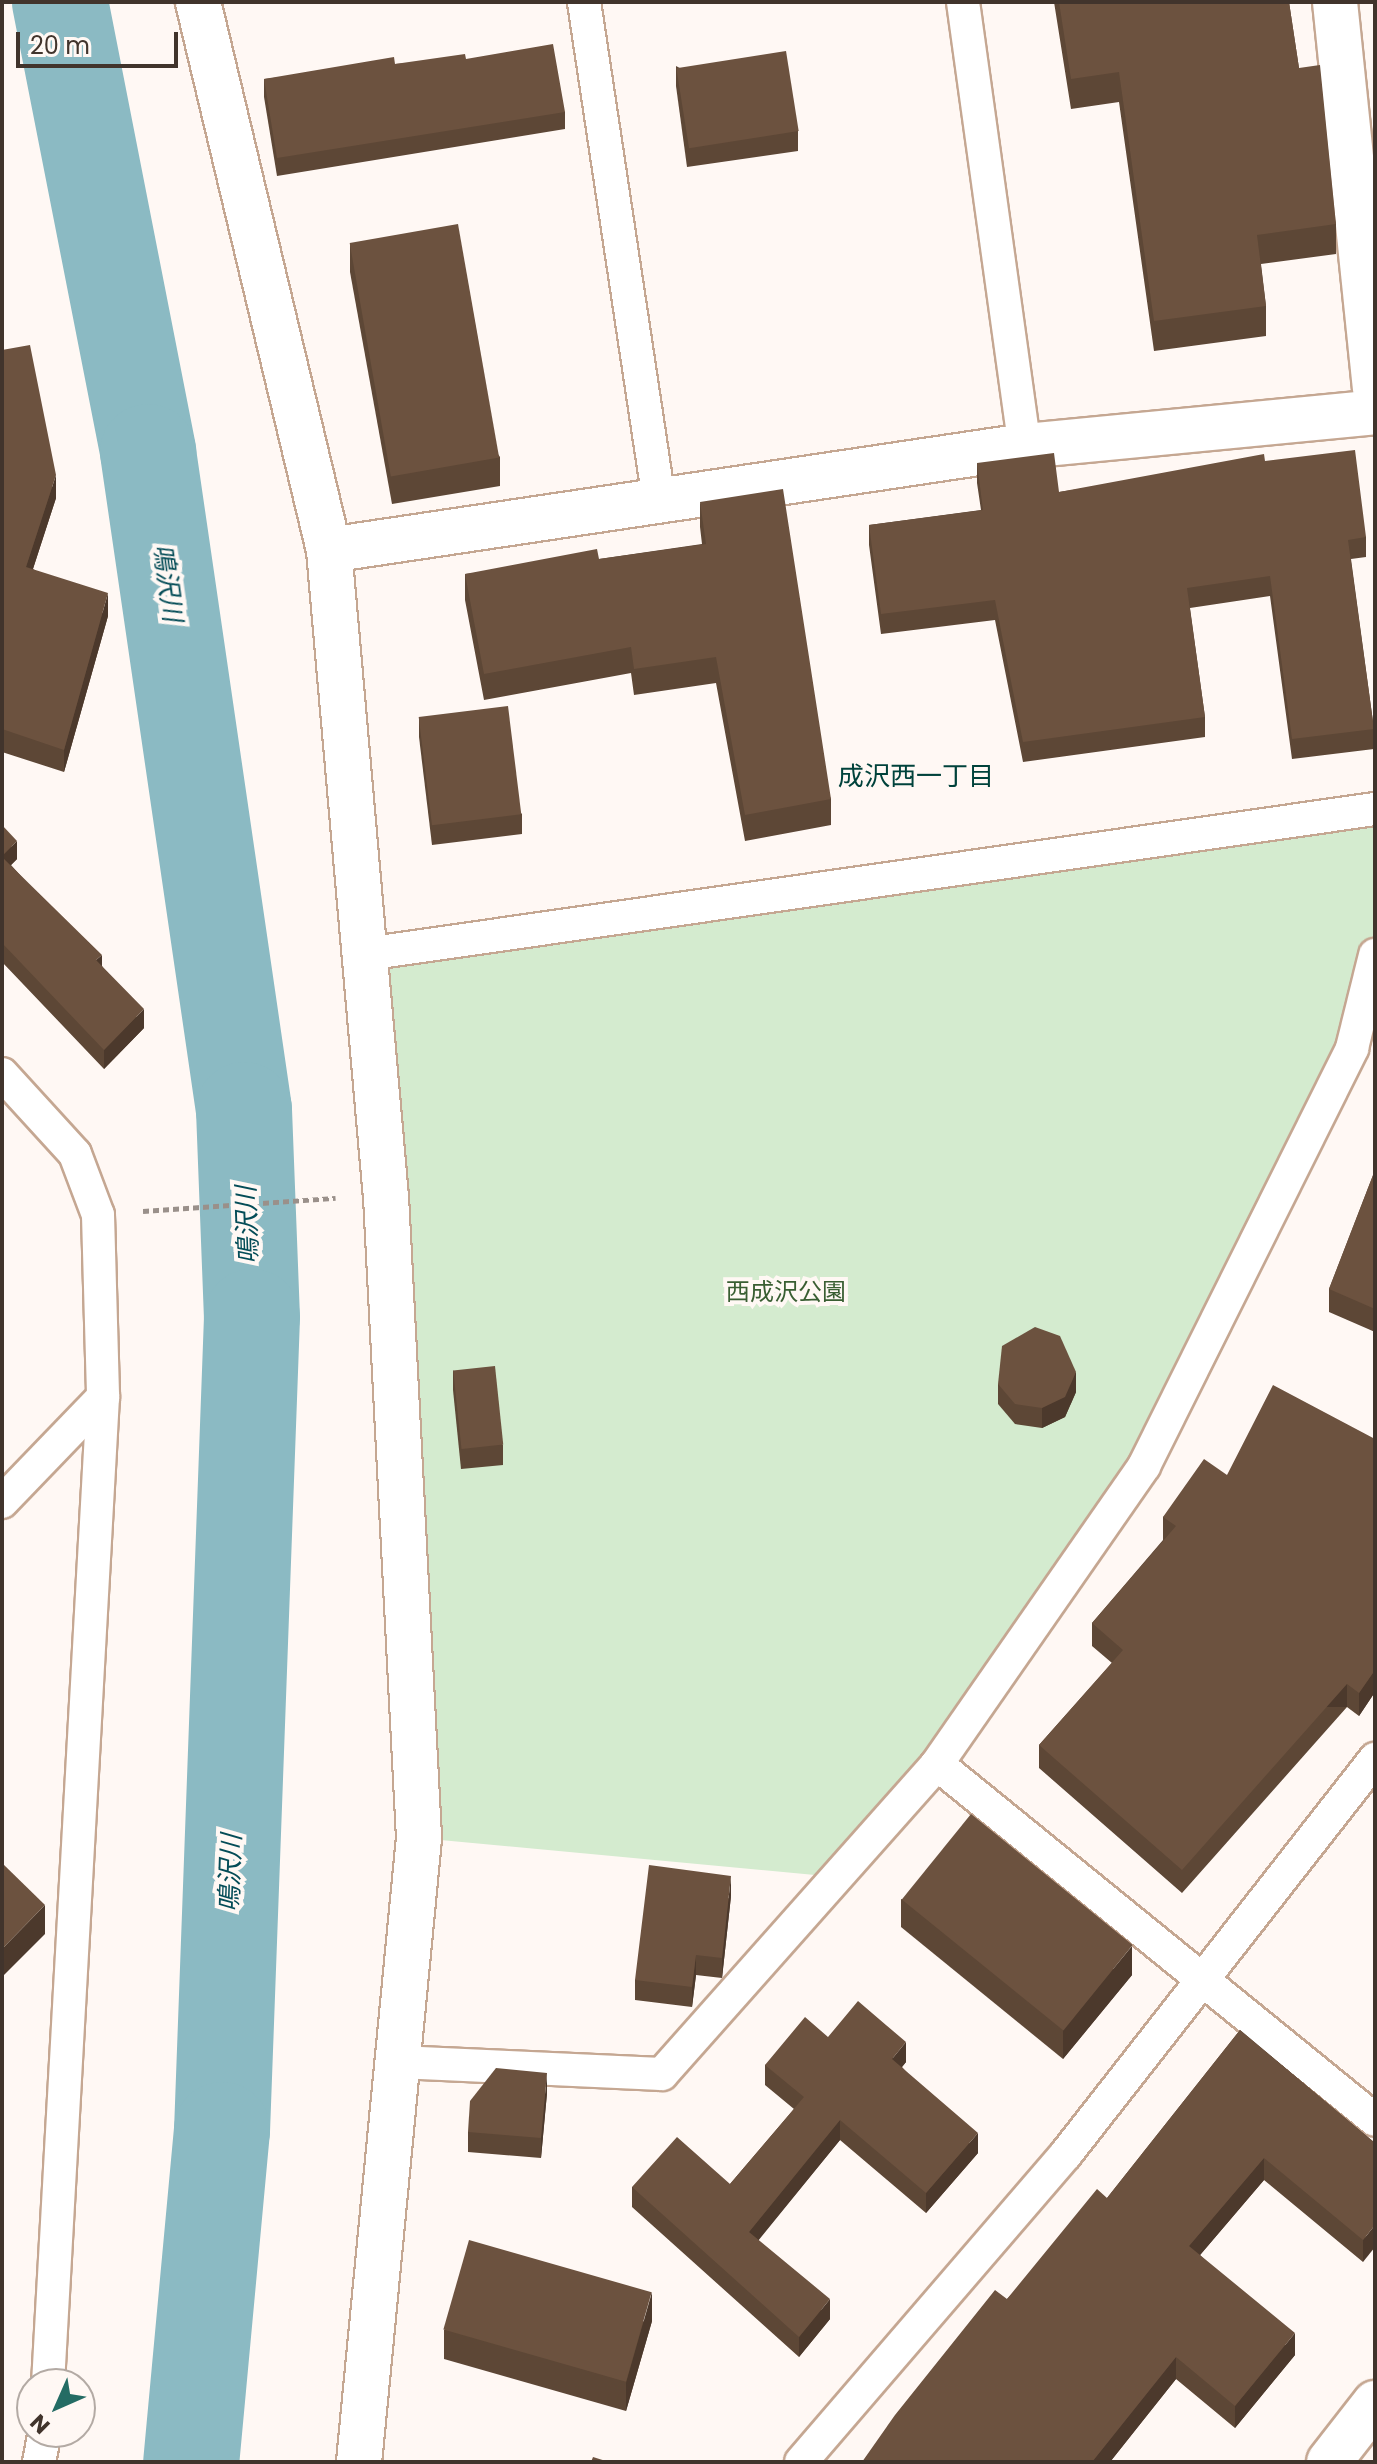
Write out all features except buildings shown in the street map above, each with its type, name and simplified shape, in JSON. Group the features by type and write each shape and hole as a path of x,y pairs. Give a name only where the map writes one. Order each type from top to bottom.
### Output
{"street":[{"path":"198,2 329,550 366,954 418,1797 398,2062 359,2462"},
{"path":"1335,2 1375,388"},
{"path":"329,550 1025,446 1375,412"},
{"path":"1329,2462 1375,2403"}],"lane":[{"path":"584,2 659,500"},
{"path":"963,2 1025,446"},
{"path":"366,954 1375,809"},
{"path":"398,2062 662,2074 937,1764 1144,1466 1364,1052 1375,955"},
{"path":"2,1074 75,1154 98,1215 103,1397 49,2368"},
{"path":"2,1502 103,1397"},
{"path":"801,2462 1066,2154 1375,1759"},
{"path":"937,1764 1375,2120"}],"path":[{"path":"98,1215 311,1199"}],"green space":[{"name":"西成沢公園","path":"1375,809 1375,955 1352,1048 1144,1466 836,1877 419,1838 366,954"}],"waterway":[{"name":"鳴沢川","path":"60,2 148,452 244,1110 252,1317 222,2130 191,2462"}],"district":[{"name":"成沢西一丁目","path":"916,777"}]}
